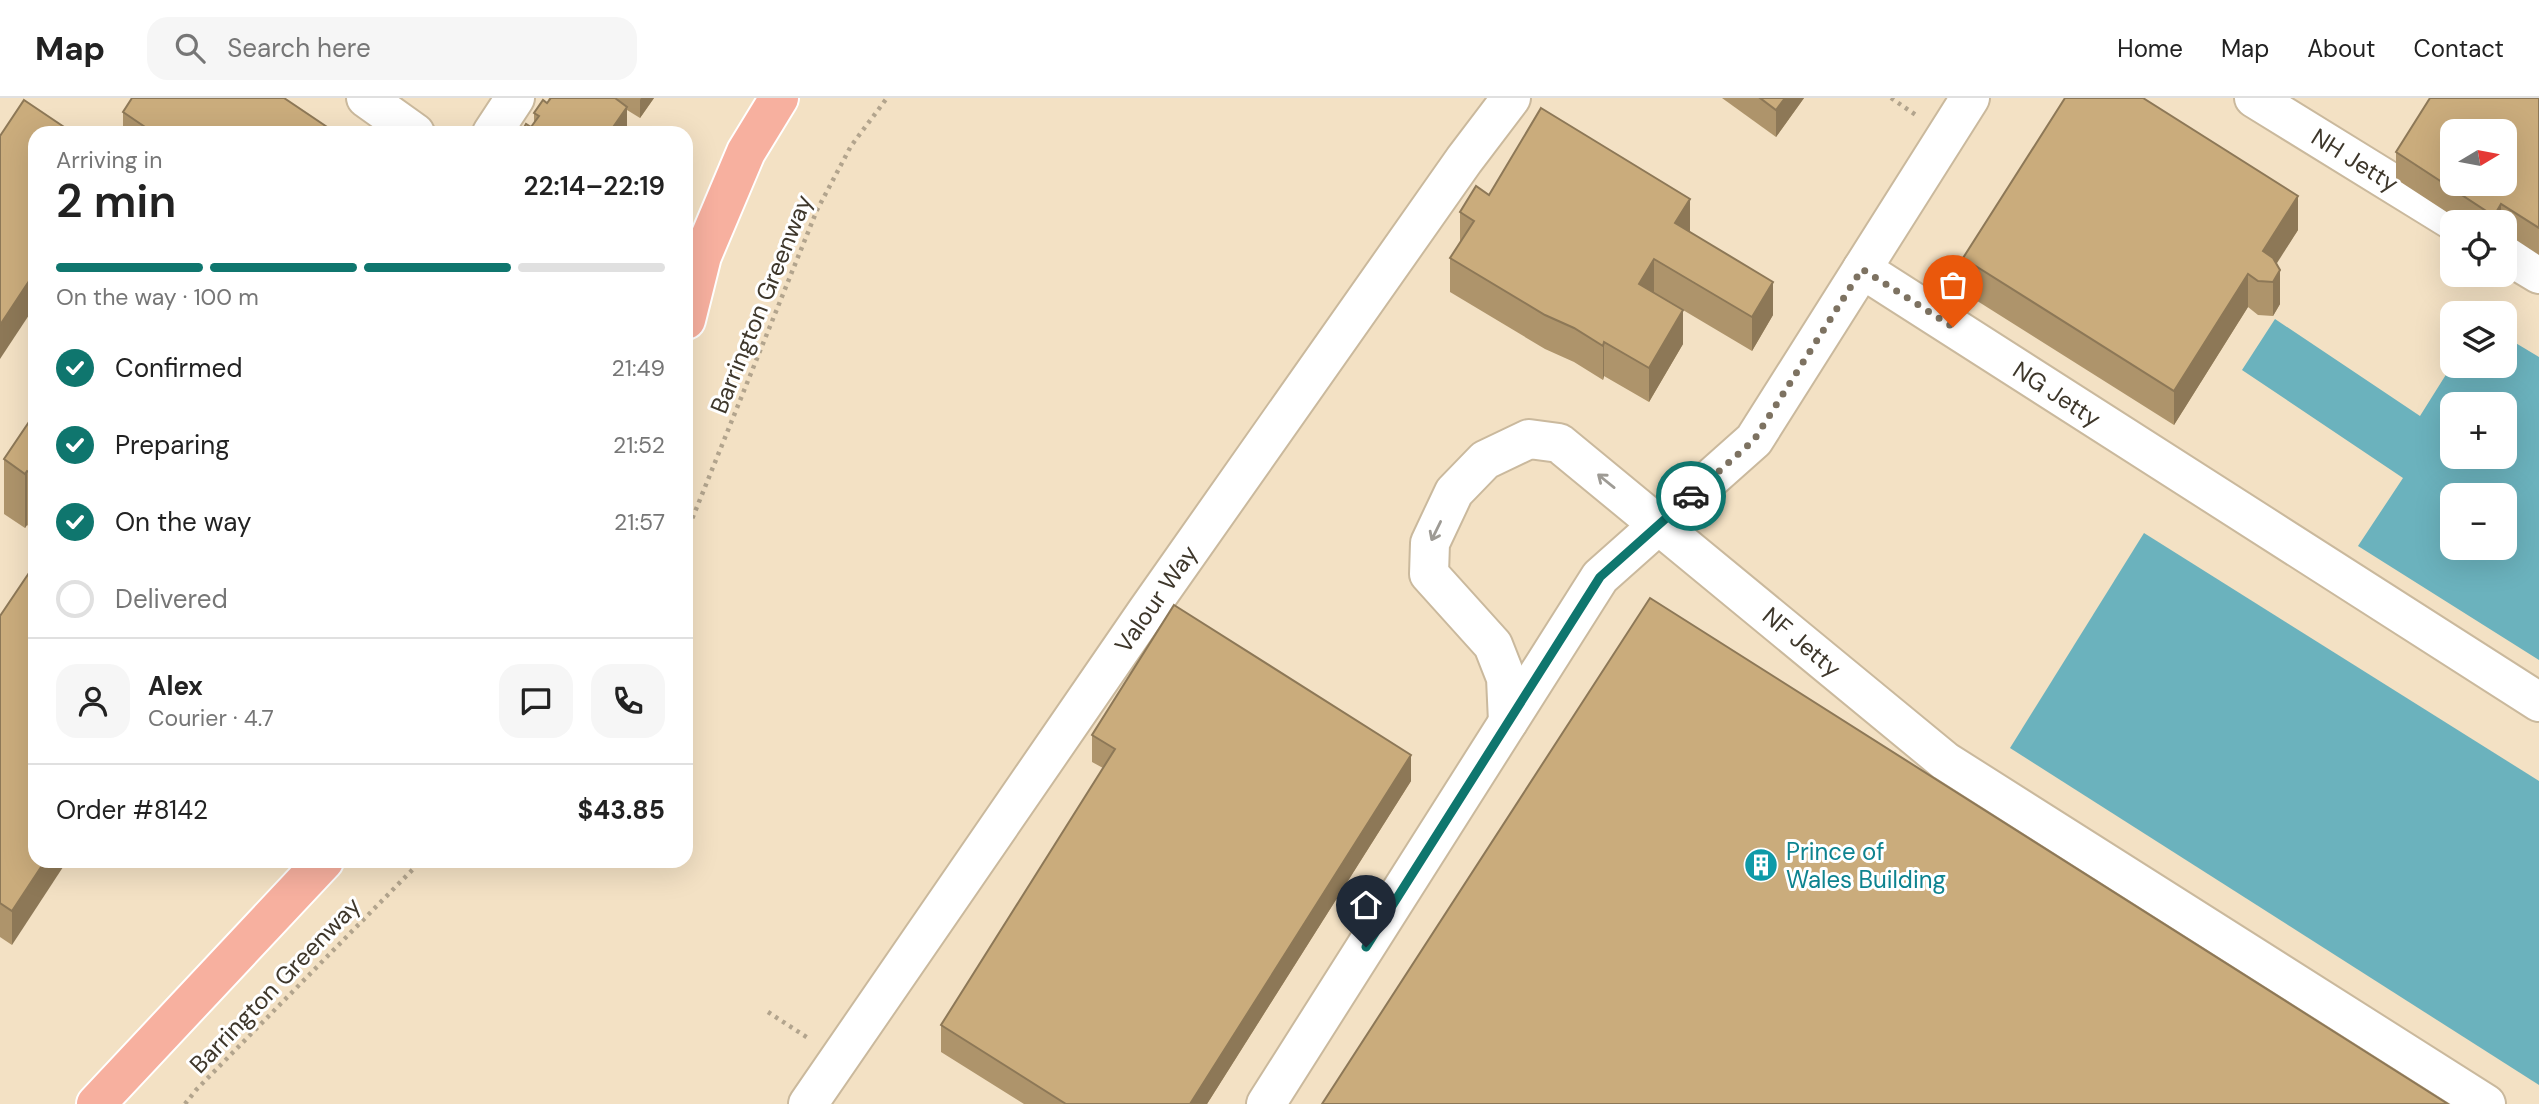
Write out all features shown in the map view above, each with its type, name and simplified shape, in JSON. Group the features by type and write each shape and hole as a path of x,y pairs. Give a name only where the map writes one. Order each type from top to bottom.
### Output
{"main road":[{"path":"693,292 702,256 746,152 779,98"},
{"path":"96,1104 317,868"}],"street":[{"path":"366,98 405,126"},
{"path":"497,126 515,98"},
{"name":"Valour Way","path":"808,1104 1147,611 1464,160 1511,98"},
{"path":"1266,1104 1600,577 1754,440 1969,98"},
{"name":"NH Jetty","path":"2254,98 2440,213"},
{"path":"2517,261 2539,274"},
{"name":"NG Jetty","path":"1862,269 2539,702"},
{"name":"NF Jetty","path":"1508,722 1506,678 1493,645 1429,573 1430,543 1454,492 1485,460 1529,439 1559,443 1945,761 2486,1104"}],"path":[{"name":"Barrington Greenway","path":"693,517 817,210 851,146 887,98"},
{"name":"Barrington Greenway","path":"185,1104 414,868"}],"water":[{"path":"2275,319 2420,416 2444,378 2517,378 2517,344 2539,357 2539,660 2358,546 2403,478 2242,370"},
{"path":"2144,533 2539,781 2539,1085 2010,748"}],"building":[{"path":"132,98 284,98 326,126 144,126 123,112"},
{"path":"551,98 615,98 627,107 614,126 532,126 539,116 534,113 543,100 547,103"},
{"path":"1760,98 1785,98 1776,110"},
{"path":"2065,98 2143,98 2298,196 2263,251 2273,258 2280,270 2273,282 2258,281 2248,274 2174,391 1963,258"},
{"path":"2430,98 2539,98 2539,228 2517,214 2517,210 2510,210 2501,204 2498,210 2485,210 2463,196 2517,196 2517,119 2440,119 2440,181 2396,152"},
{"path":"24,100 63,126 28,126 28,283 0,325 0,136"},
{"path":"1541,108 1690,199 1675,223 1773,282 1752,317 1654,259 1639,284 1683,310 1649,368 1604,342 1603,346 1574,328 1545,315 1450,258 1474,221 1460,212 1476,186 1489,195"},
{"path":"28,423 28,472 25,474 4,459"},
{"path":"28,574 28,868 40,868 12,911 0,903 0,616"},
{"name":"Prince of Wales Building","path":"1650,598 2448,1104 1322,1104"},
{"path":"1174,605 1411,755 1190,1104 1066,1104 941,1025 1115,749 1092,735"}],"way so far":[{"path":"1691,496 1754,440 1862,269 1953,327"}],"place":[{"name":"Prince of Wales Building","path":"1761,865"}],"route":[{"path":"1366,947 1600,577 1691,496"}]}
